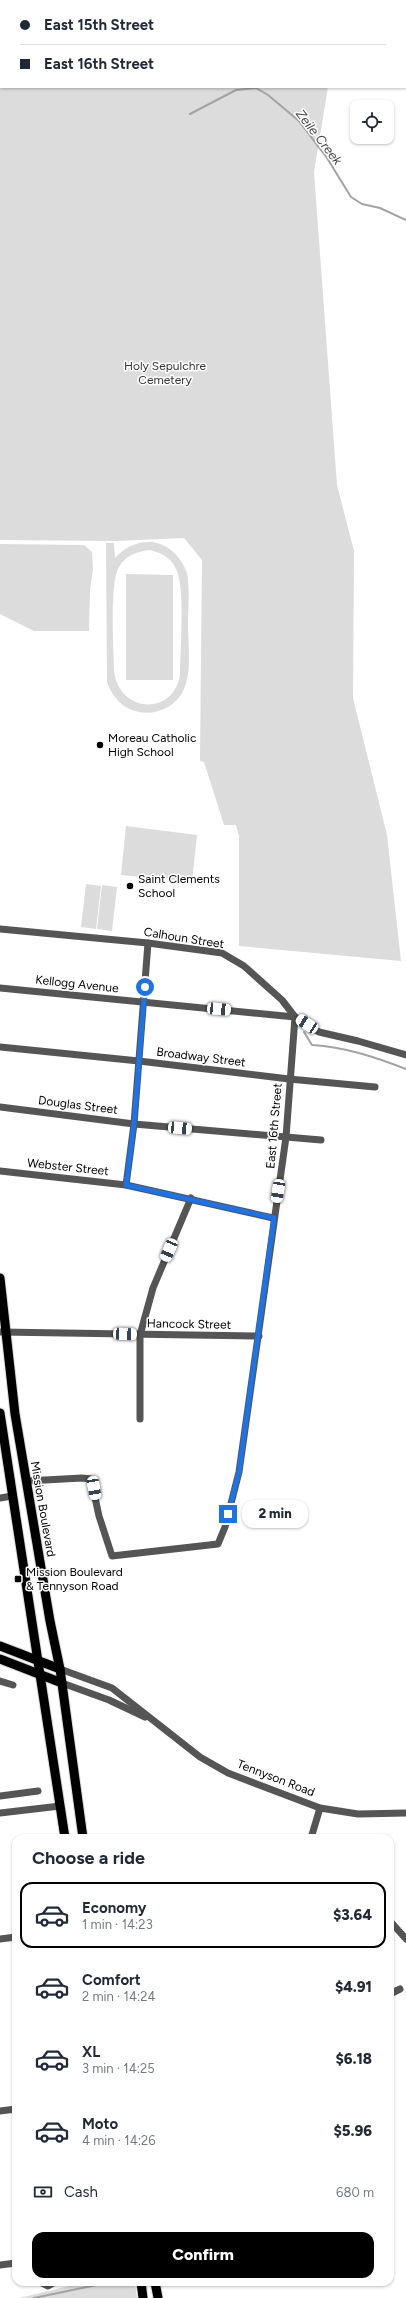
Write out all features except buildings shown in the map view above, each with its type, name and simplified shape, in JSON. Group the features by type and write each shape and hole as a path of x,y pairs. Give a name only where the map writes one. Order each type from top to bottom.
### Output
{"main road":[{"name":"Mission Boulevard","path":"0,1278 3,1332 15,1414 60,1668 82,1834"},
{"path":"0,1413 64,1834"},
{"name":"Tennyson Road","path":"0,1646 60,1668"},
{"name":"Tennyson Road","path":"0,1659 40,1673 62,1683"},
{"path":"142,2286 143,2298"},
{"path":"156,2286 158,2298"}],"street":[{"name":"Calhoun Street","path":"0,929 148,943 215,952 231,957 282,1000 295,1016 319,1032 358,1040 406,1055"},
{"path":"126,1185 134,1124 148,943"},
{"name":"Kellogg Avenue","path":"0,988 295,1016"},
{"name":"East 16th Street","path":"26,1481 82,1478 90,1479 99,1516 112,1556 218,1544 225,1527 239,1472 259,1336 286,1137 289,1080 295,1016"},
{"name":"Broadway Street","path":"0,1047 139,1061 289,1080 375,1087"},
{"name":"Douglas Street","path":"0,1107 134,1124 321,1140"},
{"name":"Webster Street","path":"0,1171 126,1185 191,1198 274,1218"},
{"path":"140,1419 140,1335 153,1288 191,1198"},
{"name":"Hancock Street","path":"3,1332 259,1336"},
{"path":"0,1498 12,1496"},
{"name":"Tennyson Road","path":"60,1668 112,1688 152,1721 210,1763 250,1781 320,1808 358,1814 406,1813"},
{"path":"0,1681 13,1685"},
{"name":"Tennyson Road","path":"62,1683 109,1700 152,1721"},
{"path":"0,1796 38,1792"},
{"path":"0,1813 60,1806"},
{"path":"312,1834 320,1808"},
{"path":"394,1926 406,1939"},
{"path":"394,1992 400,1989"},
{"path":"0,2111 12,2110"},
{"path":"0,2265 12,2264"}],"green space":[{"name":"Holy Sepulchre Cemetery","path":"0,88 328,88 314,172 337,485 354,551 353,698 387,835 401,961 239,946 239,836 236,825 224,825 204,762 200,761 202,560 184,538 116,541 0,540"},
{"path":"152,542 169,549 178,557 185,567 189,593 189,659 187,681 177,700 165,709 146,713 128,708 119,702 112,693 107,682 106,543 114,543 115,558 123,551 136,544","holes":["150,550 165,556 171,561 178,575 181,602 181,634 180,674 176,688 168,697 158,703 147,704 136,702 126,696 118,685 114,671 113,601 116,575 119,567 125,559 141,551"]},
{"path":"0,544 84,545 92,552 93,569 90,590 89,631 34,631 0,614"},
{"path":"126,574 173,575 173,680 126,680"},
{"path":"126,826 197,835 192,882 121,875"},
{"path":"86,884 101,886 96,929 81,927"},
{"path":"102,885 117,887 112,931 97,929"},
{"path":"69,2286 136,2286 137,2298 19,2298"}],"waterway":[{"name":"Zeile Creek","path":"190,114 236,90 256,88 268,95 299,121 327,158 351,197 362,204 380,208 406,220"},
{"path":"304,1032 312,1045 360,1053 406,1069"},
{"path":"34,2298 92,2286"}],"place":[{"name":"Moreau Catholic High School","path":"100,745"},
{"name":"Saint Clements School","path":"130,886"},
{"name":"Mission Boulevard & Tennyson Road","path":"18,1579"}],"route":[{"path":"145,987 134,1124 126,1185 191,1198 274,1218 259,1336 239,1472 228,1514"}]}
